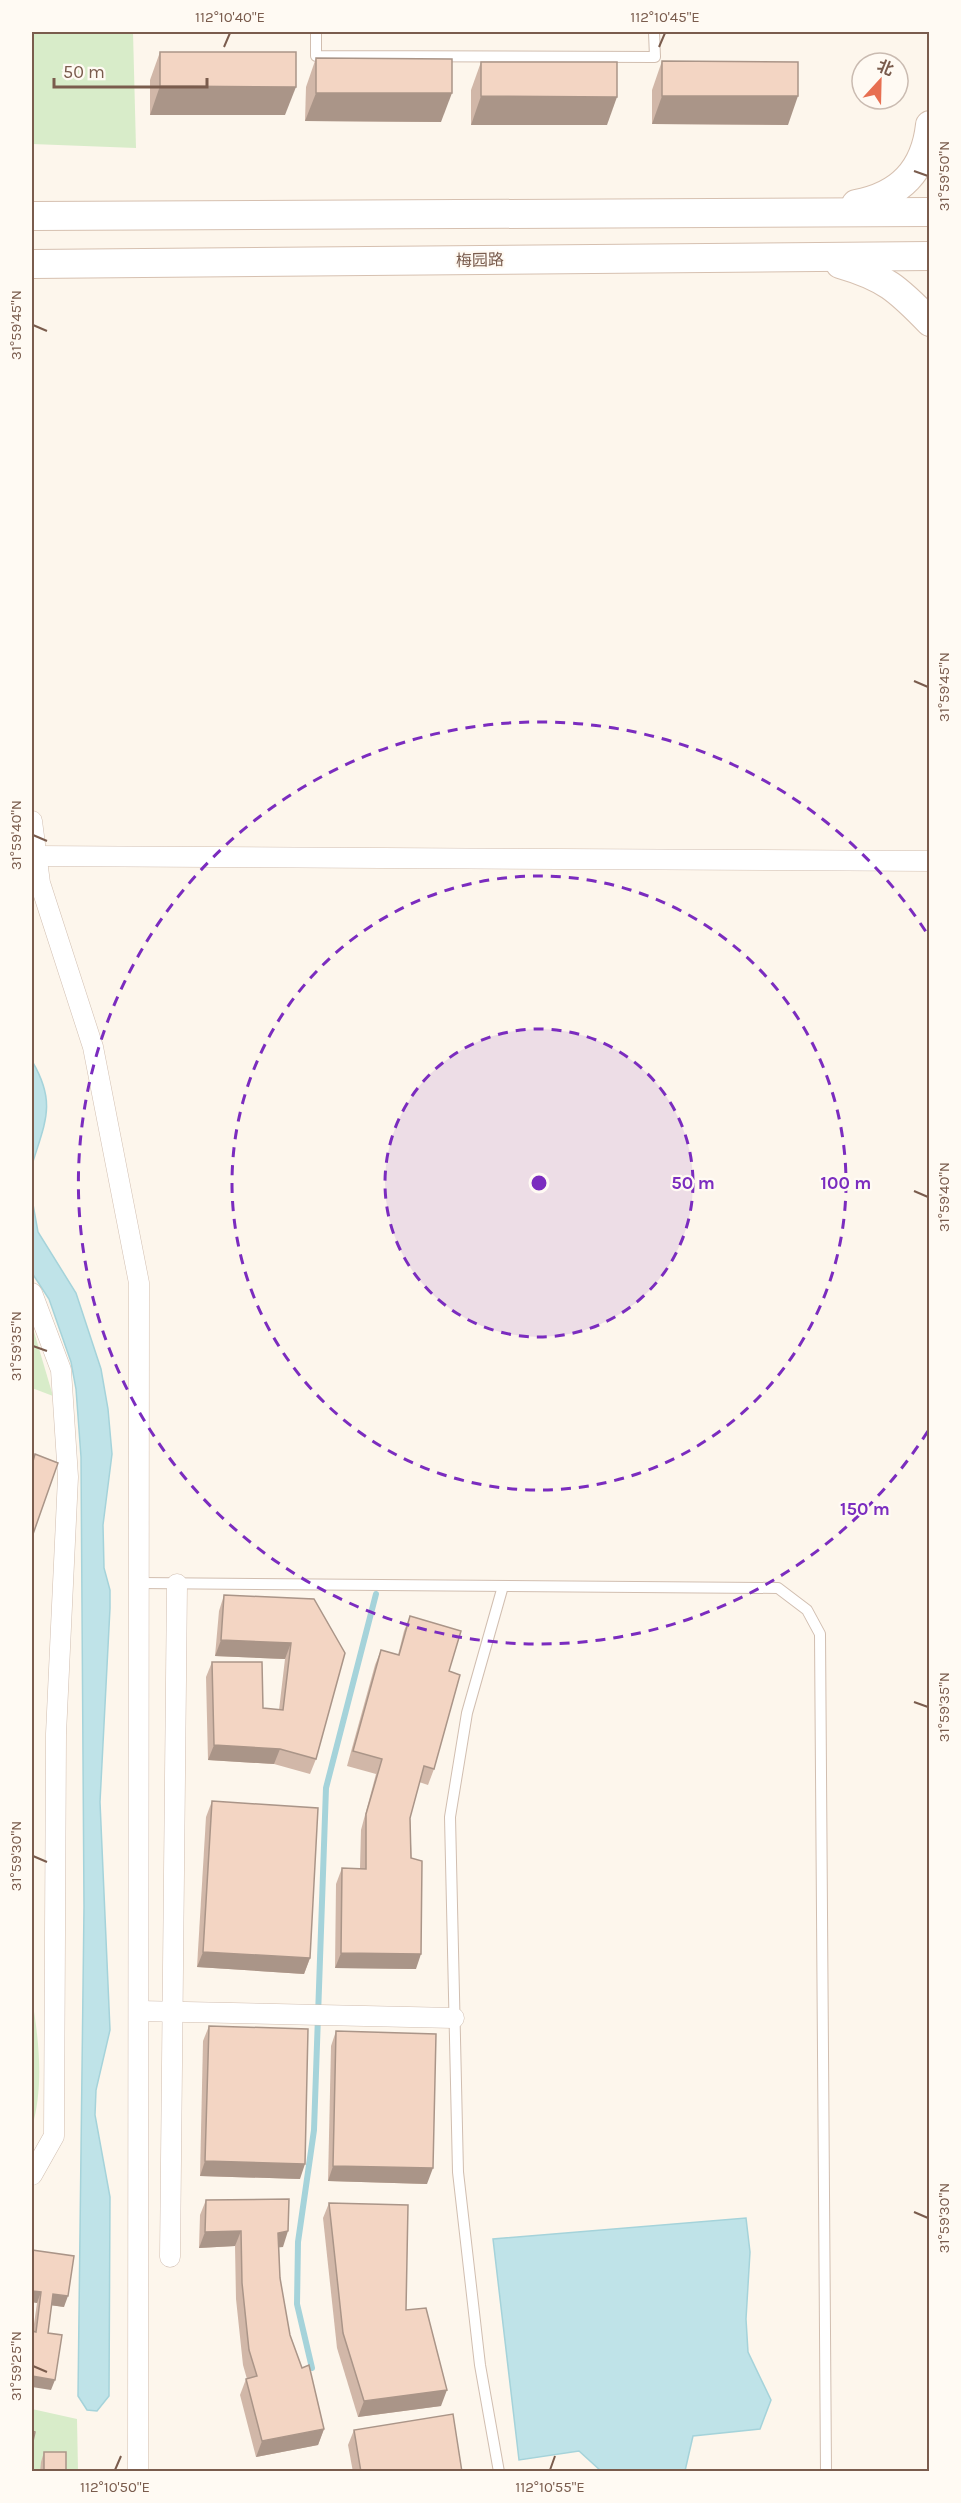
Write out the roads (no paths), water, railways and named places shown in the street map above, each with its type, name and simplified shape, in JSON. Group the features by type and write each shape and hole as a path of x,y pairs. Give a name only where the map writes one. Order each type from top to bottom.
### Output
{"main road":[{"path":"818,212 864,203 899,189 915,170 928,142 930,125"},
{"path":"32,216 930,212"},
{"name":"梅园路","path":"32,264 930,256"},
{"path":"815,257 873,274 900,291 930,322"}],"street":[{"path":"32,821 34,856 40,883 93,1047 139,1283 138,2472"},
{"path":"34,856 930,861"},
{"path":"32,1293 61,1370 68,1477 56,1734 54,2136 32,2175"},
{"path":"171,2257 177,1584"},
{"path":"139,2011 454,2018"}],"lane":[{"path":"316,32 316,56 655,57 654,32"},
{"path":"140,1583 778,1588 807,1610 820,1634 826,2472"},
{"path":"499,2472 480,2365 458,2172 450,1817 467,1713 503,1586"}],"water":[{"path":"32,1061 44,1089 46,1113 32,1165"},
{"path":"32,1199 38,1232 76,1293 101,1369 108,1409 112,1454 103,1525 104,1568 110,1590 110,1608 100,1802 110,2030 96,2090 95,2115 110,2197 109,2396 97,2411 87,2410 78,2396 84,1907 81,1457 76,1389 71,1362 49,1299 32,1273"},
{"path":"746,2218 750,2252 746,2319 748,2352 771,2400 760,2429 693,2436 685,2471 601,2471 579,2451 519,2460 493,2239"}],"waterway":[{"path":"312,2368 297,2304 298,2242 314,2130 326,1788 376,1594"}]}
